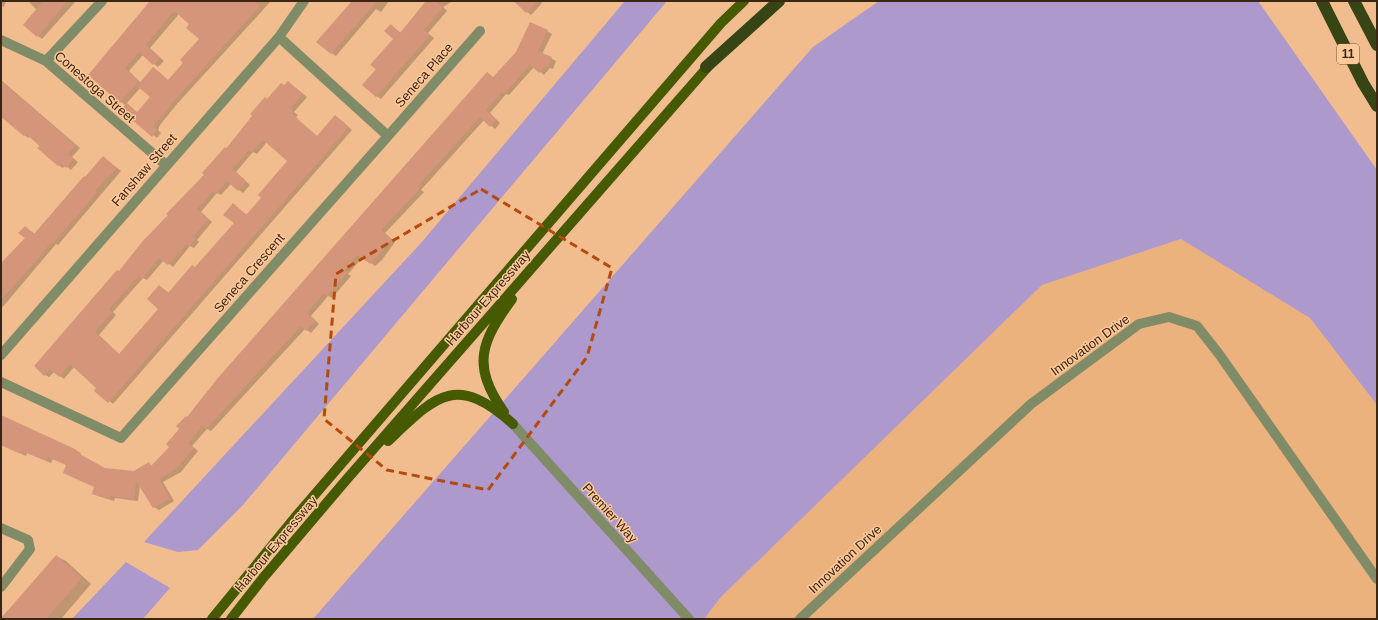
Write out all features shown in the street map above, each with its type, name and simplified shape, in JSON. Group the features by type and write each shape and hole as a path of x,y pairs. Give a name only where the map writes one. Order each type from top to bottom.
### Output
{"highway":[{"path":"706,67 779,1"},
{"name":"11","path":"1322,1 1362,82 1377,106"},
{"path":"1354,1 1377,45"},
{"name":"11","path":"1362,1 1377,37"}],"main road":[{"name":"Harbour Expressway","path":"212,619 308,502 721,23 744,1"},
{"name":"Harbour Expressway","path":"231,619 263,578 347,479 706,67 770,1"},
{"path":"512,424 492,395 487,382 483,362 484,345 490,331 547,250"},
{"path":"347,479 425,406 437,399 458,395 474,396 497,410 512,424"}],"street":[{"path":"46,61 102,1"},
{"name":"Fanshaw Street","path":"1,355 279,37 304,1"},
{"name":"Seneca Place","path":"388,136 480,31"},
{"path":"279,37 388,136"},
{"name":"Conestoga Street","path":"1,40 46,61 166,165"},
{"name":"Seneca Crescent","path":"1,382 121,438 388,136"},
{"name":"Innovation Drive","path":"800,619 1032,404 1139,324 1169,317 1197,326 1220,354 1377,579"},
{"name":"Premier Way","path":"512,424 689,619"},
{"path":"1,528 28,540 30,549 1,587"}],"highlighted area":[{"path":"481,189 612,268 587,357 488,490 387,470 324,419 336,274"}],"shaded area":[{"path":"625,1 667,1 243,505 198,550 178,552 144,542 421,243"},
{"path":"879,1 1258,1 1377,170 1377,405 1310,318 1181,239 1042,285 721,597 704,619 313,619 813,47"},
{"path":"1182,239 1310,318 1377,405 1377,619 704,619 721,597 1042,285"},
{"path":"126,562 170,588 143,619 72,619"}],"building":[{"path":"43,1 68,1 37,37 23,25"},
{"path":"150,1 254,1 260,6 173,102 156,123 154,127 157,130 152,137 130,118 127,121 118,113 127,103 137,112 150,97 137,86 153,67 168,80 183,63 180,60 199,39 186,28 189,24 174,11 146,45 160,58 153,65 139,52 125,68 139,81 120,103 88,75"},
{"path":"352,1 377,1 331,54 316,42"},
{"path":"426,1 435,1 443,7 424,30 430,35 376,97 362,85 376,69 370,65 393,39 384,31 391,24 400,33"},
{"path":"514,1 538,1 526,13"},
{"path":"530,22 548,30 538,51 552,57 548,67 545,66 539,73 530,65 504,94 502,92 486,110 496,120 490,127 480,117 418,186 420,189 381,230 391,239 377,257 370,264 358,255 344,271 347,273 327,296 324,293 307,313 315,321 306,331 301,326 206,429 203,426 188,443 194,448 176,469 159,479 170,499 153,508 136,481 134,499 110,496 110,499 92,494 94,487 63,473 66,465 48,457 47,461 22,451 21,454 1,445 1,415 77,450 76,452 105,468 134,471 149,462 151,466 169,447 166,444 179,429 176,426 186,416 187,417 217,379 487,72 493,77 516,52"},
{"path":"1,81 76,145 68,154 74,159 66,168 60,163 58,166 37,148 40,146 26,134 24,136 1,117"},
{"path":"288,81 303,94 290,109 294,112 292,114 317,136 335,115 349,127 108,403 94,391 96,388 70,364 59,377 50,369 44,376 34,366 117,270 119,271 142,242 168,215 166,214 204,175 202,173 225,147 226,149 252,116 250,114 265,97 267,99 281,83 284,85","holes":["263,140 287,161 258,195 261,198 246,215 233,203 223,215 234,223 195,267 192,265 168,293 159,285 147,299 158,309 119,354 95,332 112,312 109,309 138,276 142,279 159,258 168,265 186,244 189,247 195,239 193,237 208,219 197,209 213,191 216,194 227,181 238,191 246,181 232,169 249,150 252,152"]},
{"path":"103,156 117,168 95,191 97,192 83,209 53,243 51,242 1,300 1,263 25,238 18,233 25,226 34,234"},
{"path":"56,555 82,578 46,619 1,619"}]}
